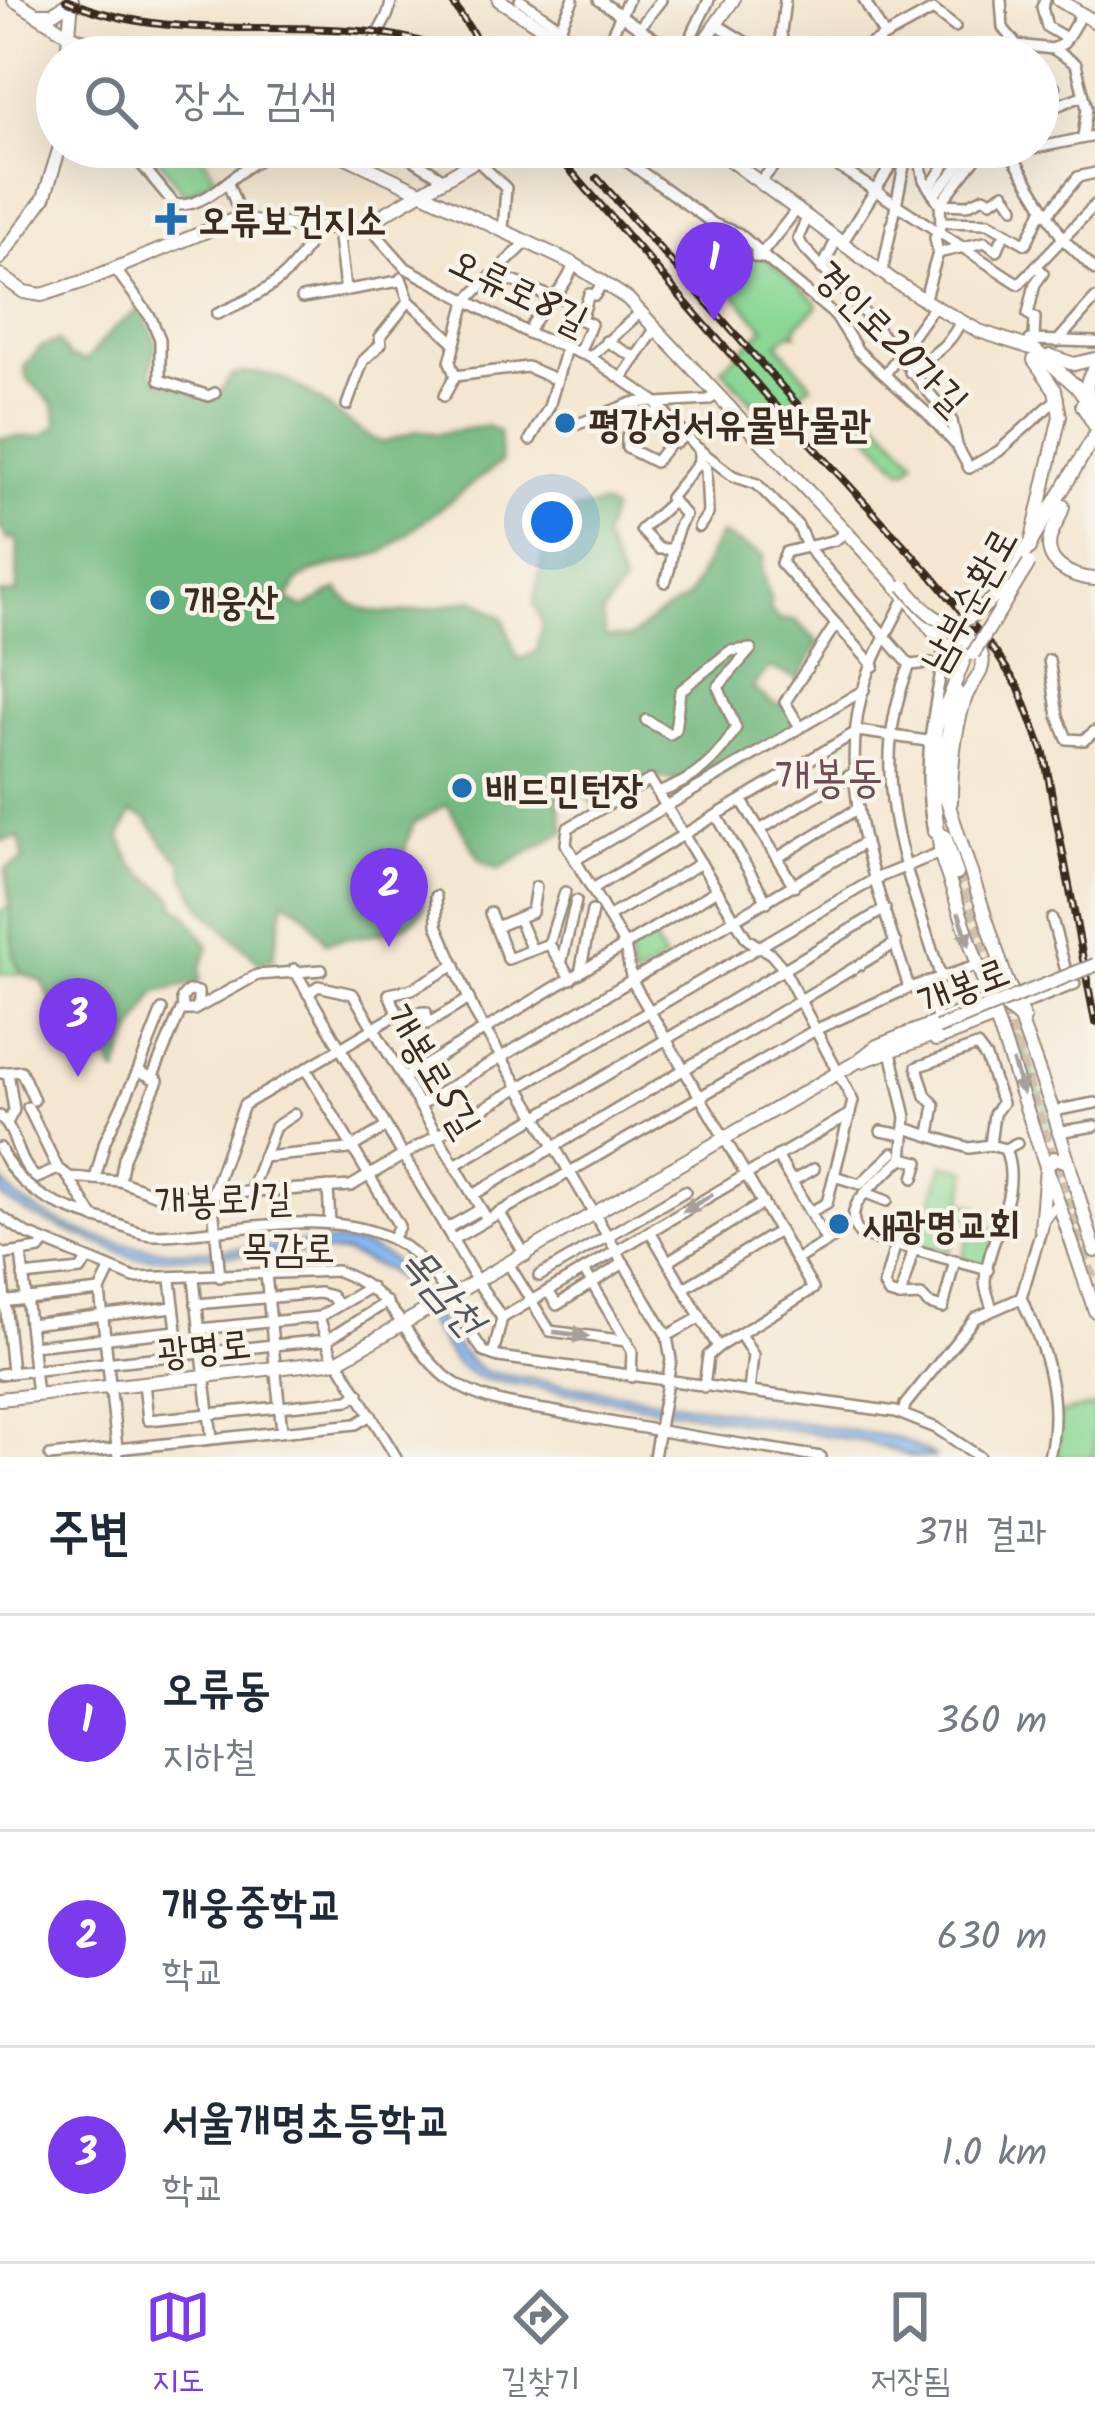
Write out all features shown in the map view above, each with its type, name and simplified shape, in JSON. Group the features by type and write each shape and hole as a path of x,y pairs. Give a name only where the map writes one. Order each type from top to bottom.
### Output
{"main road":[{"path":"14,0 74,36"},
{"path":"40,16 72,0"},
{"path":"69,34 72,0"},
{"path":"499,0 564,36"},
{"path":"708,36 733,0"},
{"path":"1059,0 1095,22"},
{"path":"40,16 55,36"},
{"path":"0,259 44,198 53,168"},
{"path":"367,168 528,241 603,281 641,312 926,612 958,623 980,614 1004,589"},
{"path":"0,275 24,292 42,295 216,226 243,220 338,229 367,224 464,168"},
{"path":"741,168 882,273 960,322 1074,364 1095,359"},
{"path":"1028,348 1058,398 1060,416 1028,556 1044,558 1064,576 1095,580"},
{"path":"1028,348 1070,391 1092,430"},
{"path":"1092,430 1086,388 1095,370"},
{"name":"남부순환로","path":"1092,430 1028,556 959,643 935,765 941,820 960,874 943,788 943,760 957,694 959,643 1004,589 1028,556 1063,506 1092,430"},
{"path":"1063,506 1048,542 1050,553 1068,573 1095,580"},
{"path":"829,510 853,529 925,618 959,643"},
{"path":"944,664 959,643"},
{"path":"944,664 953,644 959,643 977,645 983,659 956,732 951,800 958,832"},
{"path":"945,704 936,729 932,775 941,856 1095,1311"},
{"path":"943,788 1095,1251"},
{"name":"개봉로","path":"408,1323 839,1070 938,1027 1095,969"},
{"path":"978,971 992,989 1006,979"},
{"path":"938,1027 999,1001 1016,1013 1037,1066"},
{"path":"855,1063 865,1065 994,1018"},
{"name":"개봉로","path":"891,1054 938,1027"},
{"path":"1007,1043 1010,1032 1024,1034"},
{"path":"1035,1136 1055,1123"},
{"path":"1041,1229 1046,1168 1054,1158 1065,1161"},
{"path":"1053,1186 1070,1184"},
{"path":"1058,1202 1070,1184"},
{"name":"광명로","path":"0,1399 338,1361 408,1323"}],"street":[{"path":"376,36 389,16 391,0"},
{"path":"525,1 559,32 573,0"},
{"path":"599,0 652,36"},
{"path":"611,36 628,0"},
{"path":"640,27 661,0"},
{"path":"692,36 710,0"},
{"path":"781,36 784,0"},
{"path":"864,0 884,35 933,10 955,27"},
{"path":"1001,0 1003,28 1010,36"},
{"path":"1045,0 1047,27 1066,38"},
{"path":"1059,44 1082,13"},
{"path":"716,24 735,36"},
{"path":"778,36 781,32"},
{"path":"1059,53 1076,64 1089,136 1059,141"},
{"path":"1059,105 1082,96"},
{"path":"145,168 176,205 192,204 246,168"},
{"path":"428,168 446,179"},
{"path":"487,168 509,197 503,230"},
{"name":"경인로20가길","path":"639,168 714,224 738,233 836,316 857,351 886,373 957,446 969,468 1000,452 1058,398"},
{"path":"760,182 772,168"},
{"path":"841,168 939,227 1018,290 1095,205"},
{"path":"822,268 892,168"},
{"path":"882,273 902,168"},
{"path":"886,373 929,303 938,253 934,195 917,168"},
{"path":"922,176 931,168"},
{"path":"934,195 943,168"},
{"path":"934,195 960,168"},
{"path":"1019,168 1063,239 1095,270"},
{"path":"939,227 989,223 1026,244 1045,212 1078,177 1095,173"},
{"path":"228,184 243,220"},
{"path":"934,195 967,206 1004,193 1014,207"},
{"path":"761,253 803,212"},
{"path":"803,212 798,238 952,421 957,446"},
{"name":"오류로8길","path":"367,224 406,268 622,378 658,404 699,455 757,484 798,526 808,548 910,665"},
{"path":"217,314 285,278 308,248 316,228"},
{"path":"338,229 346,289"},
{"path":"938,253 985,242 997,251 1003,239"},
{"path":"455,376 449,368 466,302 528,241"},
{"path":"528,333 540,309 567,285 574,264"},
{"path":"1036,266 1043,273 1035,284 1028,314 1035,318 1028,348 1057,342 1095,343"},
{"path":"399,280 406,268"},
{"path":"116,269 158,332 160,380 209,396 215,393"},
{"path":"496,274 556,299"},
{"path":"302,298 399,280"},
{"path":"399,280 409,301 454,343"},
{"path":"584,355 591,324 581,320 589,294 595,295 603,281"},
{"path":"1057,342 1095,299"},
{"path":"347,406 363,361 381,344 380,337 409,301"},
{"path":"584,355 641,312"},
{"path":"910,372 937,353 960,322"},
{"path":"622,378 656,328"},
{"path":"606,341 636,358"},
{"path":"530,440 549,406 566,348"},
{"path":"455,376 527,367 555,379"},
{"path":"444,396 455,376"},
{"path":"578,424 632,403 708,400 717,395"},
{"path":"658,404 627,436 628,448 655,462 670,442 685,435"},
{"path":"665,582 672,568 669,549 685,514 673,501 672,492 699,455 706,468 708,514 699,527"},
{"path":"669,549 659,549 640,530 673,501"},
{"path":"847,532 835,540 786,552 782,562 874,666"},
{"path":"905,591 864,689 855,772 864,843 909,988"},
{"path":"800,727 785,702 836,624"},
{"path":"646,720 670,734 675,731 680,691 730,651 751,649 718,687 736,728 724,748 690,782 658,793"},
{"path":"1048,660 1067,739 1084,740 1095,731"},
{"path":"68,1177 120,1180 162,1198 351,1186 875,879 905,868 941,856 929,813 927,741 944,664 931,663 910,665 898,692 888,798 905,868 940,978"},
{"path":"575,860 864,689"},
{"path":"592,889 858,731 927,741"},
{"path":"760,830 855,772"},
{"path":"704,1387 708,1356 718,1347 813,1289 632,981 625,946 566,844 568,828 650,780 747,938 785,970 853,1100 827,1203 810,1212"},
{"path":"742,801 794,886"},
{"path":"777,858 857,809"},
{"path":"717,816 767,902"},
{"path":"420,1105 864,843"},
{"path":"608,917 700,862"},
{"path":"532,913 536,887"},
{"path":"404,1078 717,890"},
{"path":"565,892 549,944 575,976"},
{"path":"436,896 437,926 469,999 667,1336 670,1360 654,1457"},
{"path":"561,964 575,901"},
{"path":"455,1165 885,909"},
{"path":"575,976 592,911"},
{"path":"490,913 508,959 549,944"},
{"path":"496,927 532,913 556,920"},
{"path":"518,919 532,950"},
{"path":"1015,1000 1072,985 1052,919"},
{"path":"472,1195 896,944"},
{"path":"398,1014 389,994 412,988 454,965"},
{"path":"294,969 502,1318"},
{"path":"152,1078 192,1009 257,975 322,970"},
{"path":"1015,1000 1064,970"},
{"path":"446,1229 499,1212 817,1029 909,988 978,971"},
{"path":"924,983 938,1027"},
{"name":"개봉로5길","path":"308,994 318,986 353,994 484,1214"},
{"path":"220,1275 212,1195 244,1105 398,1014 426,1012 428,1024 469,999"},
{"path":"95,1179 105,1142 162,1010"},
{"path":"930,1134 935,1105 926,1096 917,1067 977,1046 1002,1103 988,1135 990,1145"},
{"path":"891,1054 904,1131 898,1156 852,1212 853,1225 860,1235 988,1270"},
{"path":"971,1063 986,1058"},
{"path":"306,1069 399,1226 392,1239"},
{"path":"58,1169 38,1178 29,1172 4,1119 14,1110 4,1073 21,1071 58,1169 94,1218"},
{"path":"120,1180 124,1158 158,1080 137,1071"},
{"path":"980,1090 995,1084"},
{"path":"1055,1123 1095,1103"},
{"path":"250,1192 275,1126 295,1114"},
{"path":"850,1114 502,1318 493,1355 667,1384 903,1414 936,1428 980,1457"},
{"path":"1055,1123 1095,1126"},
{"path":"263,1157 352,1147 386,1127"},
{"path":"881,1131 930,1134 969,1148 1005,1149 1017,1143"},
{"name":"개봉로1길","path":"0,1148 18,1180 43,1198 148,1235 330,1224 367,1229 392,1239 429,1270 474,1339 493,1355"},
{"path":"992,1309 985,1284 1009,1190 1010,1162 1005,1149"},
{"path":"777,1156 826,1240"},
{"path":"834,1175 860,1184 898,1156"},
{"path":"898,1156 919,1162 914,1178"},
{"path":"792,1181 814,1169"},
{"path":"328,1187 330,1224"},
{"path":"638,1190 650,1211"},
{"path":"539,1276 685,1191"},
{"path":"866,1192 887,1201"},
{"path":"1048,1457 1056,1429 1046,1348 1022,1298 1041,1229 1058,1202"},
{"path":"668,1261 763,1203"},
{"path":"499,1212 557,1305 624,1263"},
{"path":"452,1240 484,1214"},
{"name":"목감로","path":"2,1220 86,1261 134,1278 194,1279 326,1269 370,1287 408,1323 440,1374 482,1397 757,1452 821,1457"},
{"path":"650,1231 718,1347"},
{"path":"684,1288 779,1232"},
{"path":"796,1260 841,1233"},
{"path":"562,1235 627,1341 634,1360 631,1377"},
{"path":"45,1242 40,1249 0,1254 6,1373 327,1340 388,1302"},
{"path":"896,1244 884,1285 889,1294 900,1297 921,1295 928,1304 943,1308 956,1260"},
{"path":"900,1297 914,1247"},
{"path":"21,1252 37,1395"},
{"path":"23,1276 81,1270 86,1261"},
{"path":"509,1265 550,1331 627,1341"},
{"path":"110,1270 100,1291 118,1453"},
{"path":"266,1274 282,1431"},
{"path":"194,1279 212,1438"},
{"path":"171,1280 180,1355"},
{"path":"200,1329 319,1317 370,1287"},
{"path":"3,1302 100,1291"},
{"path":"196,1304 327,1294 338,1305"},
{"path":"903,1414 905,1405 975,1318 1022,1298"},
{"path":"28,1324 174,1307"},
{"path":"319,1317 333,1358 396,1457"},
{"path":"667,1336 700,1317"},
{"path":"31,1346 177,1331"},
{"path":"740,1334 753,1355 749,1392"},
{"path":"144,1383 148,1420 349,1400 358,1394"},
{"path":"50,1456 118,1453 356,1424 371,1415"},
{"path":"188,1416 191,1441"},
{"path":"97,1426 115,1424"}],"green space":[{"path":"165,168 210,168 215,176 186,196"},
{"path":"741,243 817,302 796,326 796,334 791,332 778,344 811,384 770,422 722,369 764,328 715,273 707,272"},
{"path":"140,309 156,341 151,372 159,382 215,399 231,376 274,376 311,394 383,443 419,430 436,434 487,426 499,432 501,462 382,553 314,571 299,580 287,599 303,608 338,589 350,602 382,613 475,600 503,618 518,660 537,652 542,623 534,604 548,526 561,514 602,504 612,510 603,538 623,584 602,615 605,637 630,638 688,598 720,534 764,556 762,572 770,610 779,620 795,620 819,643 798,679 769,667 752,688 774,704 784,705 797,729 688,793 682,783 651,776 597,808 581,788 557,795 565,831 499,869 481,861 447,804 414,823 406,845 405,859 423,905 414,920 391,930 326,943 306,914 284,899 273,959 260,963 203,909 182,862 147,819 132,812 120,836 133,866 173,897 175,906 209,947 200,982 156,992 124,1049 118,1073 113,1071 109,1058 51,1030 51,1000 42,981 23,974 15,958 6,869 24,859 19,838 0,841 0,594 17,593 18,543 15,538 8,540 0,527 0,438 42,436 58,425 54,405 26,377 25,366 41,347 58,341 70,357 86,361 113,329"},
{"path":"871,412 915,460 908,469 902,469 859,425"},
{"path":"10,906 14,958 22,974 0,974 0,912"},
{"path":"650,934 665,960 633,979 627,946"},
{"path":"1013,1034 1019,1035 1052,1122 1049,1127 1041,1126"},
{"path":"943,1164 968,1170 963,1203 977,1206 974,1217 961,1214 949,1253 920,1245"},
{"path":"973,1224 1000,1232 989,1267 962,1258"},
{"path":"1095,1406 1095,1457 1057,1457 1060,1413"}],"water":[{"name":"목감천","path":"0,1177 18,1198 41,1213 86,1233 136,1247 209,1250 335,1242 376,1251 409,1276 455,1345 486,1372 878,1435 902,1440 936,1457 914,1457 867,1442 478,1378 455,1363 407,1290 387,1270 344,1252 135,1258 32,1216 3,1198"}],"tunnel":[{"path":"957,874 1095,1288"}],"railway":[{"path":"66,0 165,25 394,36"},
{"path":"451,0 474,36"},
{"path":"568,168 931,575 1019,688 1044,754 1095,1022"},
{"path":"597,178 812,421"}],"place":[{"name":"오류보건지소","path":"171,219"},
{"name":"오류동","path":"714,321"},
{"name":"평강성서유물박물관","path":"565,423"},
{"name":"개웅산","path":"160,600"},
{"name":"배드민턴장","path":"462,788"},
{"name":"개웅중학교","path":"389,947"},
{"name":"서울개명초등학교","path":"78,1077"},
{"name":"새광명교회","path":"839,1224"}],"district":[{"name":"개봉동","path":"829,775"}]}
